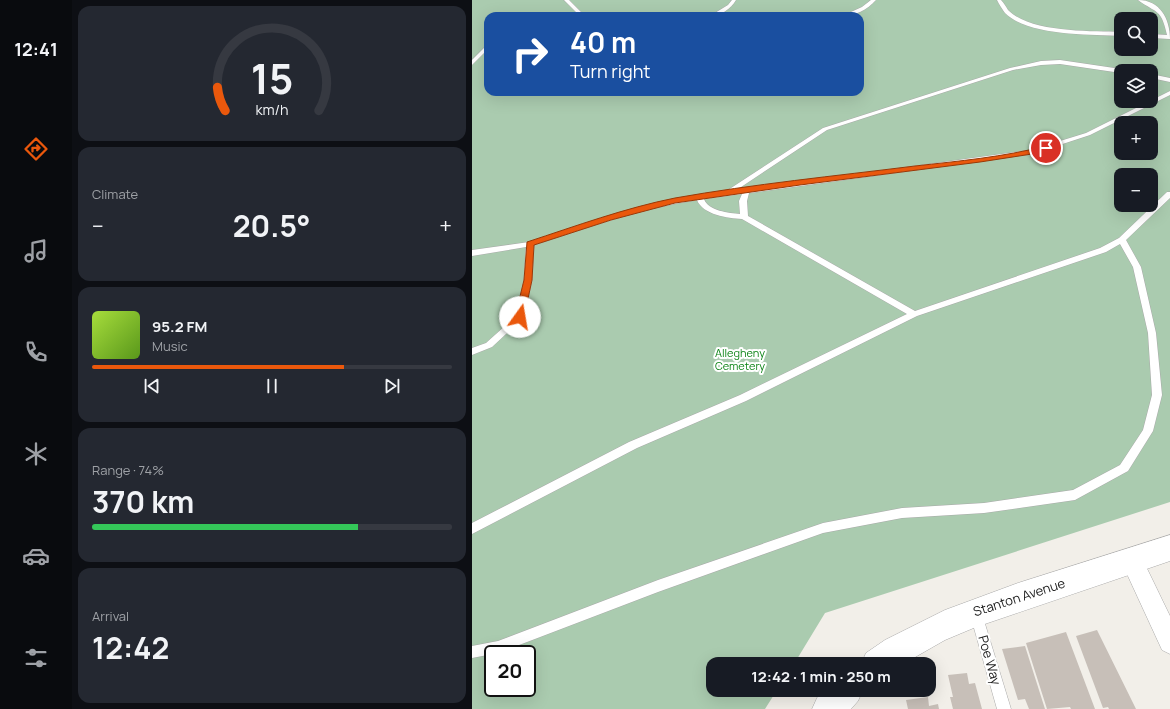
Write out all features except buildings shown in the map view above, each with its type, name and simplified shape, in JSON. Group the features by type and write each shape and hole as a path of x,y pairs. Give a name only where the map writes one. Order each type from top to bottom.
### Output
{"street":[{"name":"Stanton Avenue","path":"886,657 898,648 935,628 975,611 1170,548"},
{"path":"1132,561 1170,642"},
{"path":"828,709 841,697"}],"lane":[{"path":"566,0 578,12"},
{"path":"719,12 730,6 734,0"},
{"path":"856,12 869,5 874,0"},
{"path":"999,0 1010,14 1037,28 1114,34"},
{"path":"1140,0 1157,7 1168,22 1170,37 1158,36"},
{"path":"472,63 484,50"},
{"path":"725,194 825,129 1012,69 1041,63 1060,62 1114,70"},
{"path":"1158,77 1170,80"},
{"path":"472,253 530,244 608,219 675,201 1032,152 1088,134 1170,94"},
{"path":"744,217 743,201 747,190"},
{"path":"472,529 633,445 743,398 914,314 1103,250 1122,240 1170,194"},
{"path":"699,197 702,204 722,215 744,217 914,314"},
{"path":"472,652 498,647 658,586 823,528 902,513 984,508 1075,495 1124,468 1148,431 1157,395 1152,334 1137,267 1122,240"},
{"path":"472,352 488,345 520,317 528,280 530,244"},
{"name":"Poe Way","path":"975,611 1004,709"}],"green space":[{"name":"Allegheny Cemetery","path":"472,0 1170,0 1170,502 825,613 798,657 706,657 706,697 773,697 765,709 472,709"}],"route":[{"path":"520,317 528,280 530,244 608,219 675,201 800,182 888,173 980,160 1032,152 1046,148"}]}
